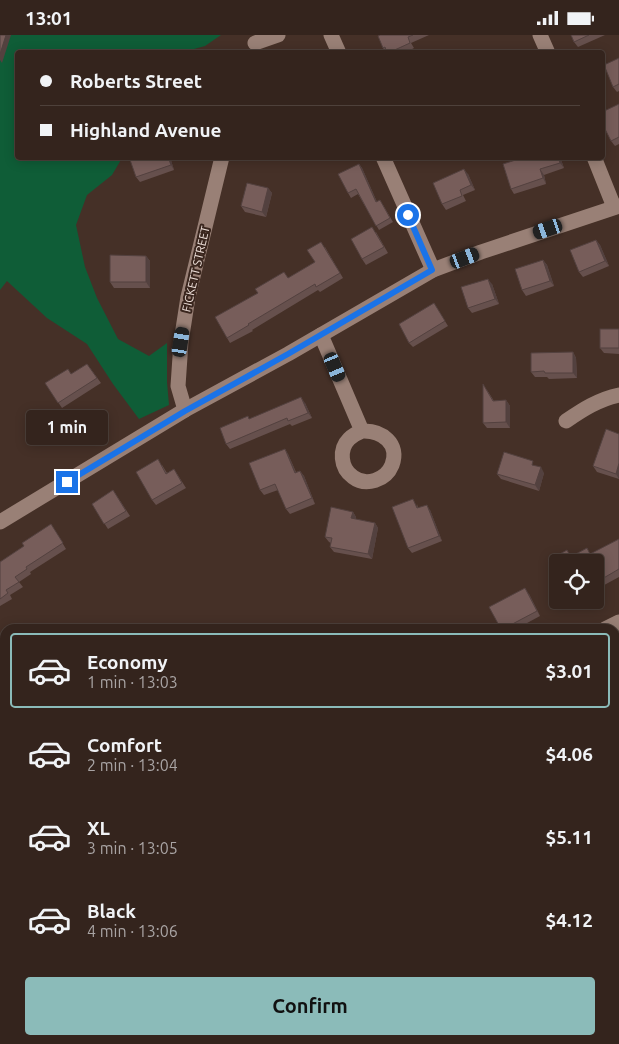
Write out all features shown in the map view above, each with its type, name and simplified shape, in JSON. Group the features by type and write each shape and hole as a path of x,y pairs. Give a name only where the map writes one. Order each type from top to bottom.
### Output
{"street":[{"path":"254,44 278,35"},
{"path":"331,35 338,50"},
{"path":"540,35 547,50"},
{"name":"FICKETT STREET","path":"185,411 178,386 181,342 188,297 221,160"},
{"path":"384,160 432,270"},
{"path":"0,522 185,411 432,270 617,206 595,160"},
{"path":"321,335 362,431"},
{"path":"566,421 582,410 608,397 619,395"}],"green space":[{"path":"0,35 221,35 205,46 190,50 15,50 15,160 121,160 112,175 87,195 76,225 85,267 97,298 118,339 149,356 167,343 169,405 139,419 87,344 47,318 7,281 0,290"}],"building":[{"path":"0,35 6,35 0,54"},
{"path":"413,35 408,37 410,43 395,50 383,48 378,36"},
{"path":"571,35 589,35 574,42"},
{"path":"619,58 619,84 613,87 605,65"},
{"path":"619,104 619,137 611,141 605,129 605,111"},
{"path":"130,160 169,160 171,165 136,177"},
{"path":"516,160 559,160 560,163 540,169 543,178 511,189 503,164"},
{"path":"359,164 376,202 380,200 390,218 376,226 356,189 348,193 338,174"},
{"path":"464,169 471,185 460,190 462,196 442,204 433,183"},
{"path":"247,183 268,188 262,212 241,206"},
{"path":"372,227 384,247 362,259 351,239"},
{"path":"596,240 605,261 579,272 570,250"},
{"path":"321,242 340,273 316,287 315,284 227,338 215,317 258,293 255,289 284,272 288,278 315,262 307,250"},
{"path":"110,255 146,256 146,282 110,282"},
{"path":"543,260 550,281 522,290 515,269"},
{"path":"488,279 495,299 468,308 461,287"},
{"path":"434,303 445,321 409,343 399,324"},
{"path":"600,329 619,329 619,348 600,348"},
{"path":"573,352 573,373 531,372 531,353"},
{"path":"87,364 97,378 58,403 45,383 68,369 71,374"},
{"path":"483,384 493,401 506,400 506,422 483,423"},
{"path":"301,397 308,413 288,421 287,418 226,444 220,428 248,416 249,419"},
{"path":"606,429 619,434 619,463 616,474 593,466"},
{"path":"285,449 295,473 300,471 312,498 286,509 275,484 260,490 249,463"},
{"path":"504,452 533,461 532,465 541,467 535,485 497,474"},
{"path":"158,459 166,474 174,469 182,483 152,500 136,472"},
{"path":"113,490 126,511 104,524 92,504"},
{"path":"413,499 417,508 427,505 439,536 408,548 392,507"},
{"path":"331,507 353,512 351,518 375,523 368,554 330,547 332,538 325,537"},
{"path":"51,524 63,543 26,567 27,569 15,577 19,582 6,590 8,593 0,599 0,562 24,546 22,543"},
{"path":"619,539 619,569 604,578 604,554 590,554"},
{"path":"587,548 590,554 576,554"},
{"path":"567,550 569,554 560,554"},
{"path":"525,588 537,611 512,624 498,624 489,607"}],"route":[{"path":"67,482 185,411 288,354 432,270 408,215"}]}
